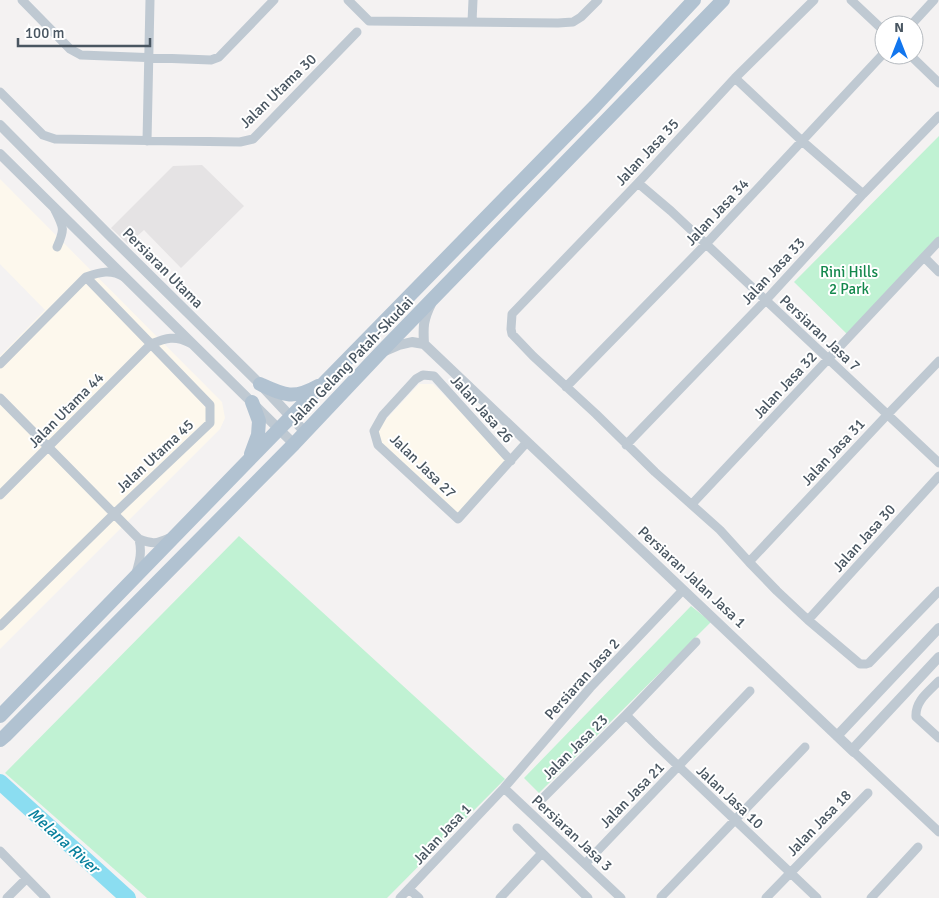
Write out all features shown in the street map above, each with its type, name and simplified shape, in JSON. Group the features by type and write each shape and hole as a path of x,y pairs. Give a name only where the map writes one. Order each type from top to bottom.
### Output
{"main road":[{"name":"Jalan Gelang Patah-Skudai","path":"0,716 595,106 694,0"},
{"name":"Jalan Gelang Patah-Skudai","path":"0,740 294,444 723,0"},
{"path":"260,384 282,394 299,395 327,381"},
{"path":"250,460 258,435 259,421 252,402"}],"street":[{"path":"22,0 70,49 81,55 211,60 219,57 274,0"},
{"path":"147,141 150,0"},
{"path":"348,0 369,21 558,23 572,22 581,17 598,0"},
{"path":"472,22 473,0"},
{"name":"Jalan Jasa 35","path":"566,387 512,334 512,314 638,183 735,78 814,0"},
{"path":"851,0 874,22"},
{"path":"920,15 934,0"},
{"name":"Jalan Utama 30","path":"0,92 44,135 55,139 240,142 253,139 357,32"},
{"name":"Jalan Jasa 34","path":"566,387 706,244 874,64"},
{"path":"921,65 939,82"},
{"path":"735,78 802,141 863,194"},
{"name":"Jalan Jasa 33","path":"626,444 766,300 863,194 939,116"},
{"name":"Persiaran Utama","path":"0,125 260,384 305,432"},
{"path":"0,154 294,444"},
{"name":"Persiaran Jasa 7","path":"638,183 672,211 939,463"},
{"path":"54,206 63,228 57,247"},
{"name":"Jalan Jasa 32","path":"692,504 939,241"},
{"path":"924,257 939,272"},
{"path":"0,364 86,277 102,272 110,272 118,274 129,281"},
{"name":"Jalan Utama 45","path":"0,626 210,423 210,405 86,277"},
{"path":"380,353 412,342 424,344 423,326 434,298"},
{"path":"151,344 163,339 172,338 180,339 196,347"},
{"name":"Jalan Utama 44","path":"0,495 151,344"},
{"name":"Persiaran Jalan Jasa 1","path":"424,344 939,832"},
{"name":"Jalan Jasa 31","path":"748,562 939,361"},
{"name":"Jalan Jasa 27","path":"434,376 424,375 416,379 383,415 374,431 378,444 458,519 510,461"},
{"name":"Jalan Jasa 26","path":"434,376 510,461"},
{"path":"566,387 720,530 748,562 808,620 860,664 869,663 939,591"},
{"path":"0,398 139,539 151,543 161,542 177,534"},
{"path":"510,461 527,442"},
{"name":"Jalan Jasa 30","path":"808,620 939,476"},
{"path":"135,578 142,550 139,539"},
{"name":"Persiaran Jasa 2","path":"504,788 590,688 683,590"},
{"path":"837,736 939,628"},
{"name":"Jalan Jasa 23","path":"543,798 696,642"},
{"path":"853,751 939,658"},
{"path":"939,681 919,702 916,710 916,717 939,738"},
{"name":"Jalan Jasa 21","path":"585,864 750,691"},
{"name":"Jalan Jasa 10","path":"626,715 652,742 817,898"},
{"path":"661,897 805,747"},
{"name":"Persiaran Jasa 3","path":"504,788 621,898"},
{"name":"Jalan Jasa 1","path":"400,898 504,788"},
{"name":"Jalan Jasa 18","path":"766,898 868,793"},
{"path":"517,828 588,898"},
{"path":"871,898 918,847"},
{"path":"0,851 46,898"},
{"path":"500,898 542,853"},
{"path":"7,898 26,879"},
{"path":"409,889 419,898"}],"shaded area":[{"path":"202,165 244,206 181,268 144,230 128,244 111,228 173,166"},
{"path":"0,179 222,402 225,418 220,429 0,649 0,356 45,310 0,264"},
{"path":"419,384 433,384 505,455 507,463 461,513 456,514 380,442 377,429"}],"green space":[{"name":"Rini Hills 2 Park","path":"939,136 939,242 848,335 794,282"},
{"path":"239,536 505,779 387,898 147,898 5,773"},
{"path":"691,606 711,622 539,793 524,778"}],"waterway":[{"name":"Melana River","path":"0,782 128,898"}]}
